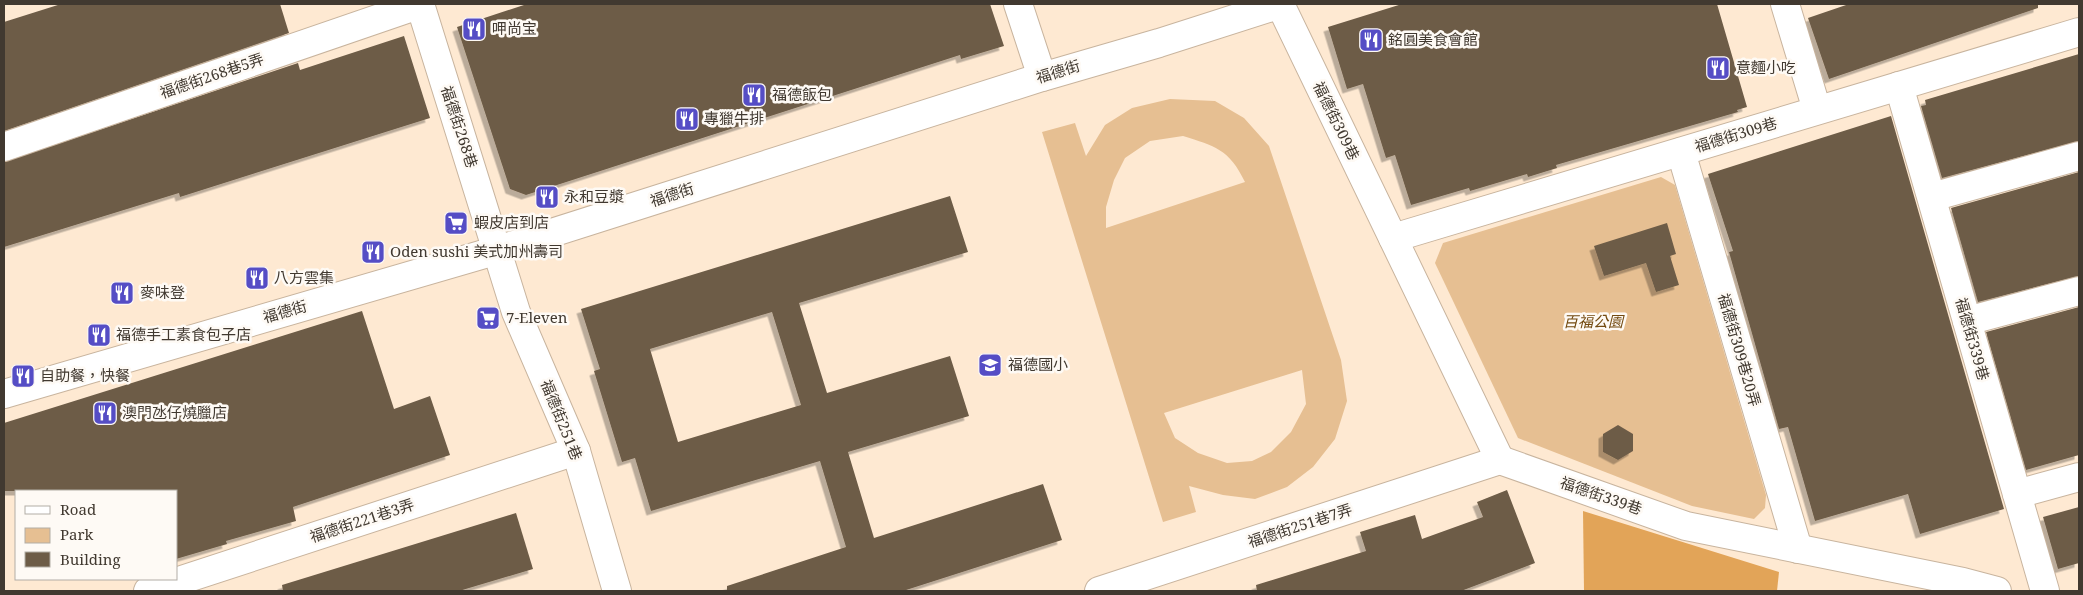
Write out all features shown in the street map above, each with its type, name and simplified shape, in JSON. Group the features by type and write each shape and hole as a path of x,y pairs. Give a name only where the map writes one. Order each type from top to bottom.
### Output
{"street":[{"name":"福德街268巷5弄","path":"4,147 420,4"},
{"name":"福德街268巷","path":"420,4 498,250"},
{"path":"1018,4 1042,77"},
{"name":"福德街","path":"4,394 498,250 1042,77 1159,43 1280,4"},
{"name":"福德街309巷","path":"1280,4 1500,460"},
{"path":"1785,4 1817,110"},
{"name":"福德街309巷","path":"1393,238 2079,32"},
{"name":"福德街339巷","path":"1899,86 2045,591"},
{"name":"福德街309巷20弄","path":"1681,152 1798,548"},
{"path":"1932,197 2079,156"},
{"name":"福德街251巷","path":"498,250 516,312 576,451 617,591"},
{"path":"1967,321 2079,291"},
{"name":"福德街221巷3弄","path":"148,591 576,451"},
{"name":"福德街339巷","path":"1500,460 1686,526 1963,582 1997,591"},
{"name":"福德街251巷7弄","path":"1099,591 1500,460"},
{"path":"2017,494 2079,477"}],"green space":[{"path":"1170,99 1215,101 1244,118 1269,146 1341,360 1347,401 1335,439 1313,467 1287,487 1255,499 1223,495 1189,486 1196,512 1163,522 1042,132 1075,123 1086,156 1105,125 1132,108","holes":["1183,136 1220,150 1233,162 1245,182 1106,228 1106,207 1114,180 1125,158 1150,141","1302,370 1306,404 1291,432 1271,452 1252,461 1227,463 1198,453 1175,438 1164,413"]},
{"name":"百福公園","path":"1661,177 1675,185 1766,495 1765,508 1754,519 1692,506 1518,438 1435,263 1443,243"}],"shaded area":[{"path":"1583,511 1779,572 1777,591 1584,591"}],"building":[{"path":"61,4 280,4 289,33 4,131 4,22"},
{"path":"527,4 990,4 1004,46 961,59 960,55 526,195 510,189 457,27"},
{"path":"1402,4 1717,4 1747,107 1737,110 1738,112 1556,165 1557,168 1528,177 1527,174 1470,191 1469,188 1411,205 1395,155 1386,158 1363,84 1347,89 1328,27"},
{"path":"1849,4 2038,4 2038,8 1829,79 1808,18"},
{"path":"404,36 430,118 180,197 179,193 4,247 4,162 298,63 300,70"},
{"path":"2079,54 2079,141 1942,178 1921,106 1926,105 1925,100"},
{"path":"1891,116 2004,509 1920,534 1908,494 1815,521 1788,427 1779,429 1729,252 1733,251 1708,174"},
{"path":"2079,172 2079,276 1978,302 1951,208"},
{"path":"950,196 968,252 799,303 827,393 950,356 969,416 848,452 874,538 1043,484 1062,540 903,591 727,591 727,586 846,547 820,461 651,511 635,458 622,462 594,371 600,369 581,309","holes":["772,312 801,405 678,442 650,349"]},
{"path":"1667,223 1676,254 1670,256 1679,285 1656,292 1646,263 1604,276 1594,246"},
{"path":"2079,307 2079,455 2026,470 1986,332"},
{"path":"362,311 394,409 430,396 450,455 293,507 296,521 226,541 227,544 178,558 178,490 4,491 4,423"},
{"path":"1618,425 1633,434 1633,451 1618,460 1603,452 1603,434"},
{"path":"1507,490 1535,563 1461,591 1257,591 1256,585 1366,551 1360,532 1415,515 1422,539 1483,517 1477,502"},
{"path":"2079,507 2079,563 2058,569 2043,517"},
{"path":"516,513 533,569 459,591 283,591 282,585"}],"place":[{"name":"呷尚宝","path":"474,29"},
{"name":"銘圓美食會館","path":"1371,40"},
{"name":"意麵小吃","path":"1718,68"},
{"name":"福德飯包","path":"754,95"},
{"name":"專獵牛排","path":"687,119"},
{"name":"永和豆漿","path":"547,197"},
{"name":"蝦皮店到店","path":"456,223"},
{"name":"Oden sushi 美式加州壽司","path":"373,252"},
{"name":"八方雲集","path":"257,278"},
{"name":"麥味登","path":"122,293"},
{"name":"7-Eleven","path":"488,318"},
{"name":"福德手工素食包子店","path":"99,335"},
{"name":"福德國小","path":"990,365"},
{"name":"自助餐，快餐","path":"23,376"},
{"name":"澳門氹仔燒臘店","path":"105,413"}]}
